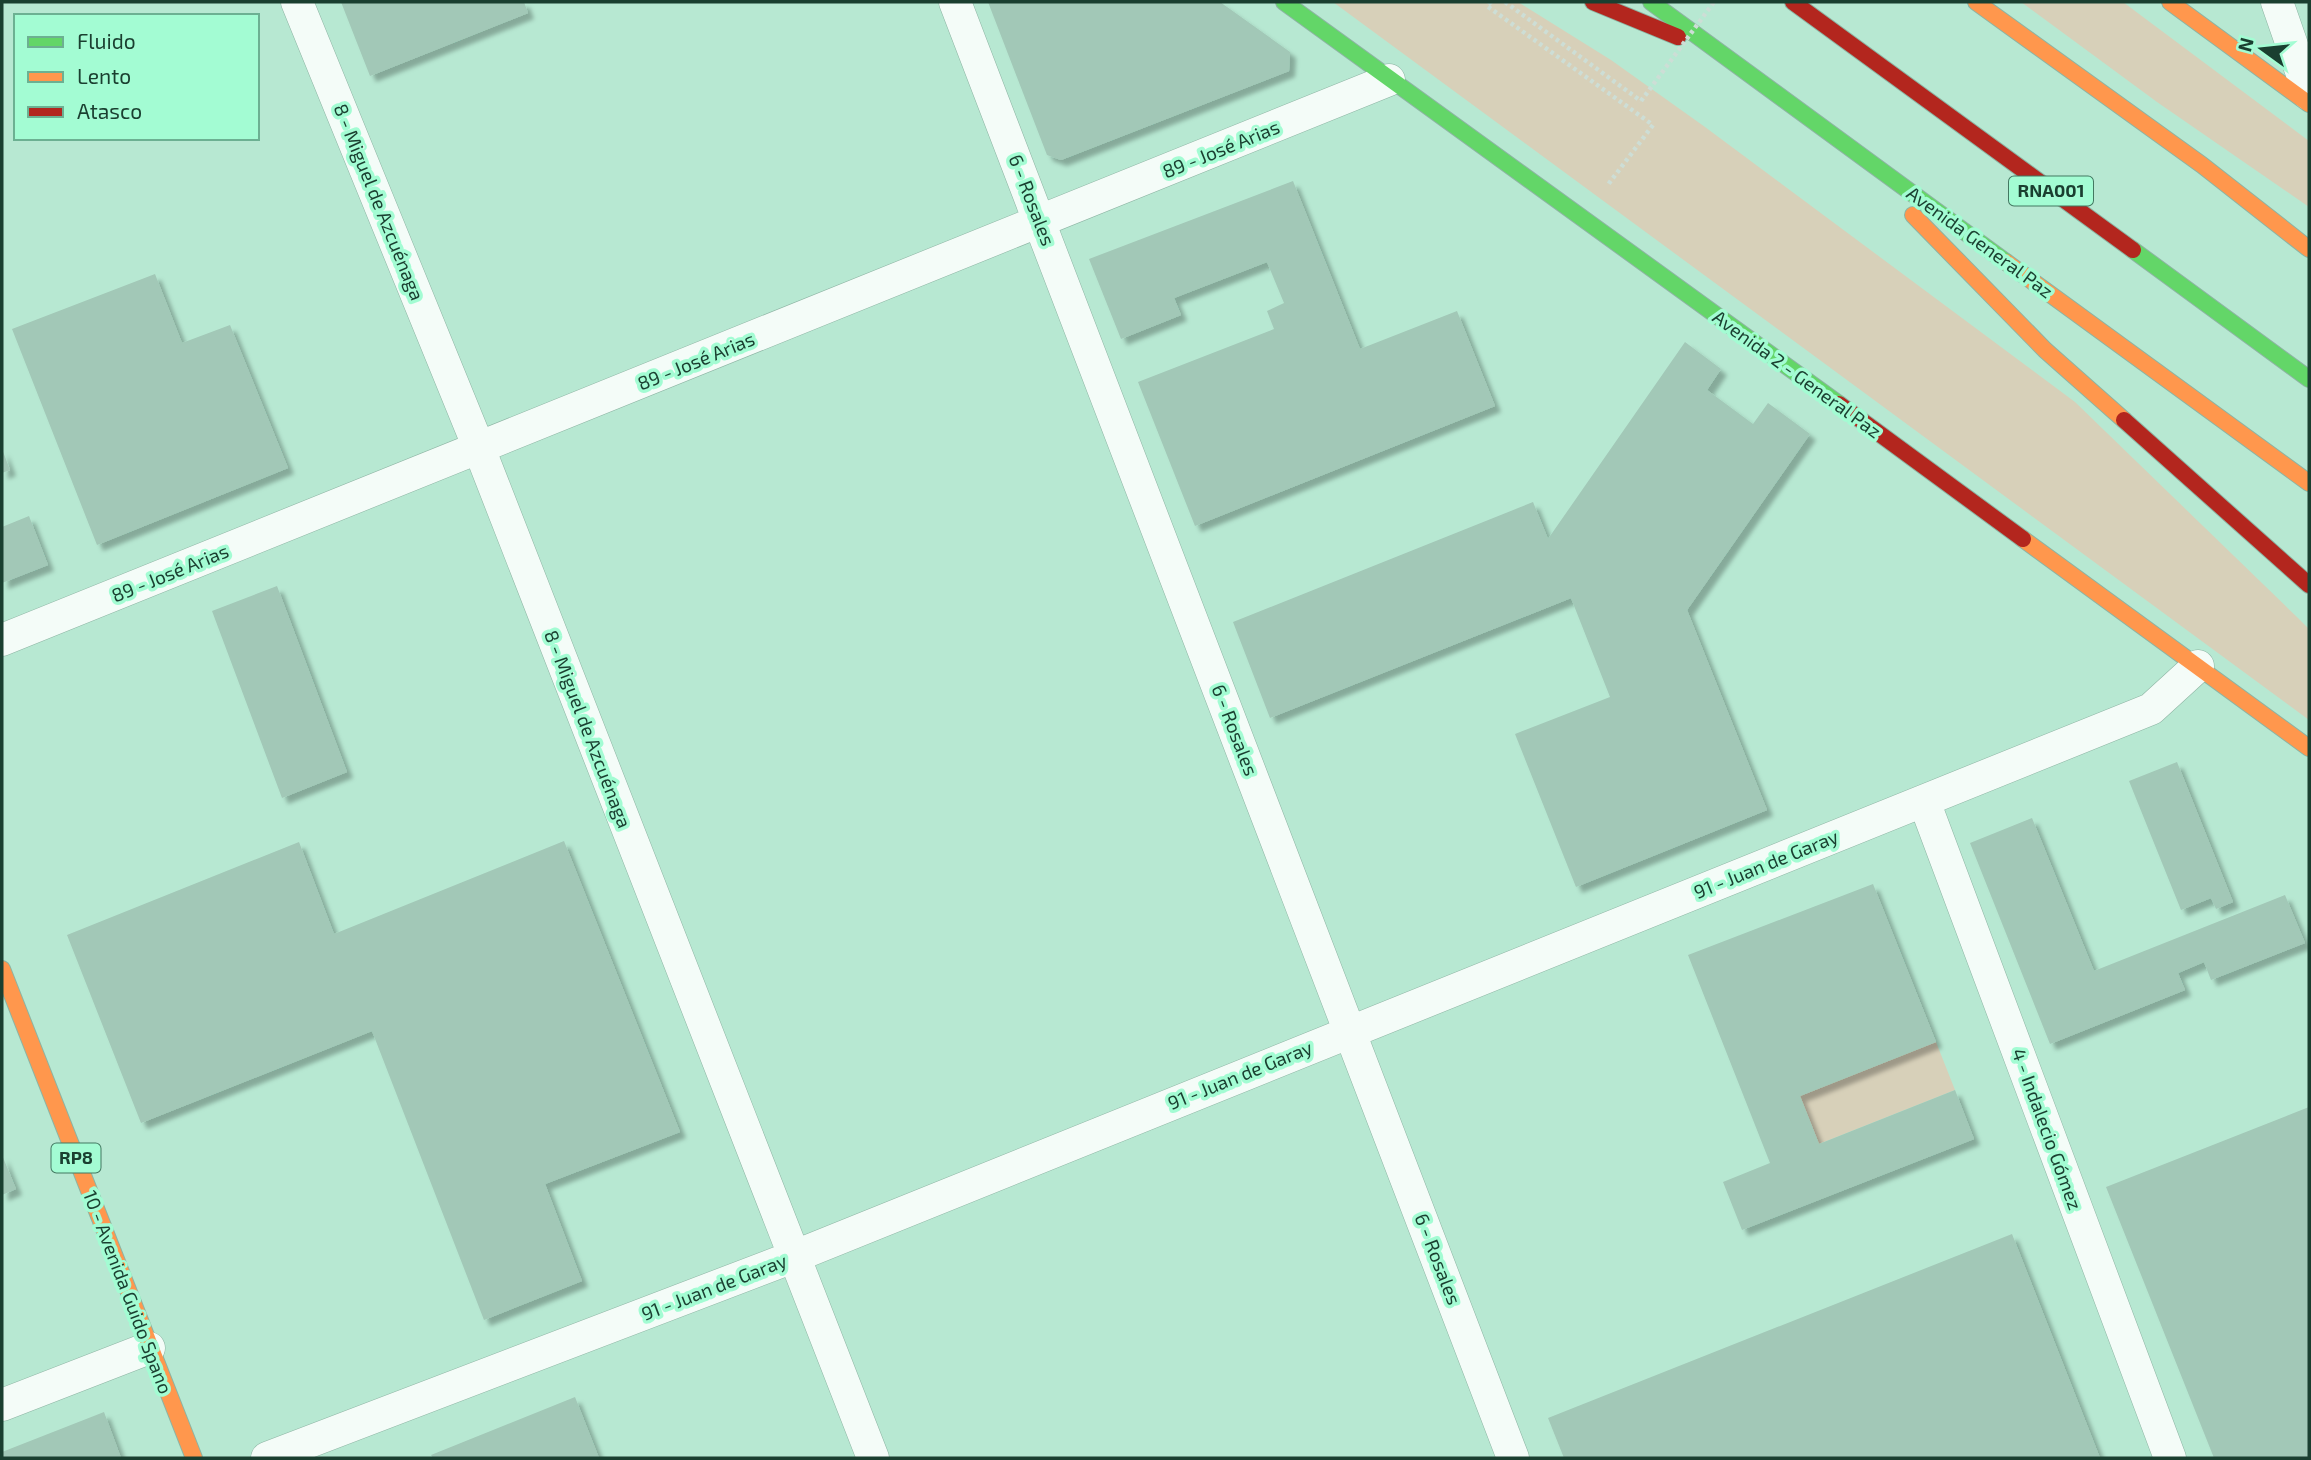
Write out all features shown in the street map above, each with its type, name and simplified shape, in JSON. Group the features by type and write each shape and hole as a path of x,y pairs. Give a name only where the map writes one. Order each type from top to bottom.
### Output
{"main road":[{"name":"Avenida 2 - General Paz","path":"1284,2 2309,748"},
{"path":"1593,2 1728,58"},
{"name":"Avenida General Paz","path":"1651,2 2309,483"},
{"name":"RNA001","path":"1793,2 2309,379"},
{"path":"1976,2 2202,165 2309,249"},
{"path":"2170,2 2309,104"},
{"path":"1833,134 2045,350 2309,585"},
{"path":"2202,165 2297,219"},
{"name":"10 - Avenida Guido Spano","path":"2,969 194,1458"}],"street":[{"name":"8 - Miguel de Azcuénaga","path":"297,2 479,449 873,1458"},
{"name":"6 - Rosales","path":"955,2 1513,1458"},
{"path":"2277,2 2309,94"},
{"name":"89 - José Arias","path":"2,640 1389,80"},
{"name":"91 - Juan de Garay","path":"267,1458 793,1257 2151,709 2198,666"},
{"name":"4 - Indalecio Gómez","path":"1924,801 2170,1458"},
{"path":"2,1405 149,1348"}],"path":[{"path":"1491,2 1487,6 1653,125 1582,217"},
{"path":"1505,2 1641,101 1714,2"}],"shaded area":[{"path":"1333,2 1518,2 1611,60 1705,127 2075,402 2298,618 2309,629 2309,720"},
{"path":"2021,2 2123,2 2309,141 2309,207 2157,102"},
{"path":"1936,1042 1955,1090 1819,1144 1800,1096"}],"building":[{"path":"341,2 524,2 528,13 370,76"},
{"path":"988,2 1220,2 1290,52 1289,71 1061,160 1047,155"},
{"path":"1293,181 1360,349 1457,311 1495,406 1195,526 1138,382 1274,329 1267,311 1284,303 1267,262 1174,298 1181,315 1121,339 1089,259"},
{"path":"155,274 182,343 230,325 288,468 97,545 12,329"},
{"path":"1685,342 1721,369 1707,390 1753,424 1768,403 1810,434 1687,610 1767,810 1576,887 1515,734 1610,697 1571,598 1270,718 1233,622 1533,502 1548,539"},
{"path":"2,449 10,470 2,473"},
{"path":"29,516 48,565 2,583 2,527"},
{"path":"277,586 347,772 282,798 212,611"},
{"path":"2177,762 2233,902 2216,909 2211,898 2181,910 2129,781"},
{"path":"2032,818 2094,971 2285,895 2305,943 2211,980 2204,962 2178,973 2185,990 2050,1044 1970,843"},
{"path":"564,841 680,1132 545,1184 582,1281 484,1320 372,1031 141,1123 67,935 299,842 334,934"},
{"path":"1873,884 1936,1042 1800,1096 1819,1144 1955,1090 1974,1139 1742,1230 1723,1182 1770,1163 1688,955"},
{"path":"2309,1107 2309,1458 2214,1458 2106,1187"},
{"path":"2,1155 16,1189 2,1195"},
{"path":"2012,1234 2100,1458 1564,1458 1548,1418"},
{"path":"575,1397 599,1458 433,1458 431,1455"},
{"path":"104,1412 121,1458 2,1458 2,1452"}],"traffic: fast":[{"path":"1284,2 1839,404"},
{"path":"1651,2 2006,262"},
{"path":"2133,250 2309,379"}],"traffic: slow":[{"path":"1976,2 2202,165 2309,249"},
{"path":"2170,2 2309,104"},
{"path":"1913,215 2045,350 2124,420"},
{"path":"2006,262 2309,483"},
{"path":"2023,539 2309,748"},
{"path":"2,969 194,1458"}],"traffic: jam":[{"path":"1593,2 1678,37"},
{"path":"1793,2 2133,250"},
{"path":"1839,404 2023,539"},
{"path":"2124,420 2309,585"}]}
